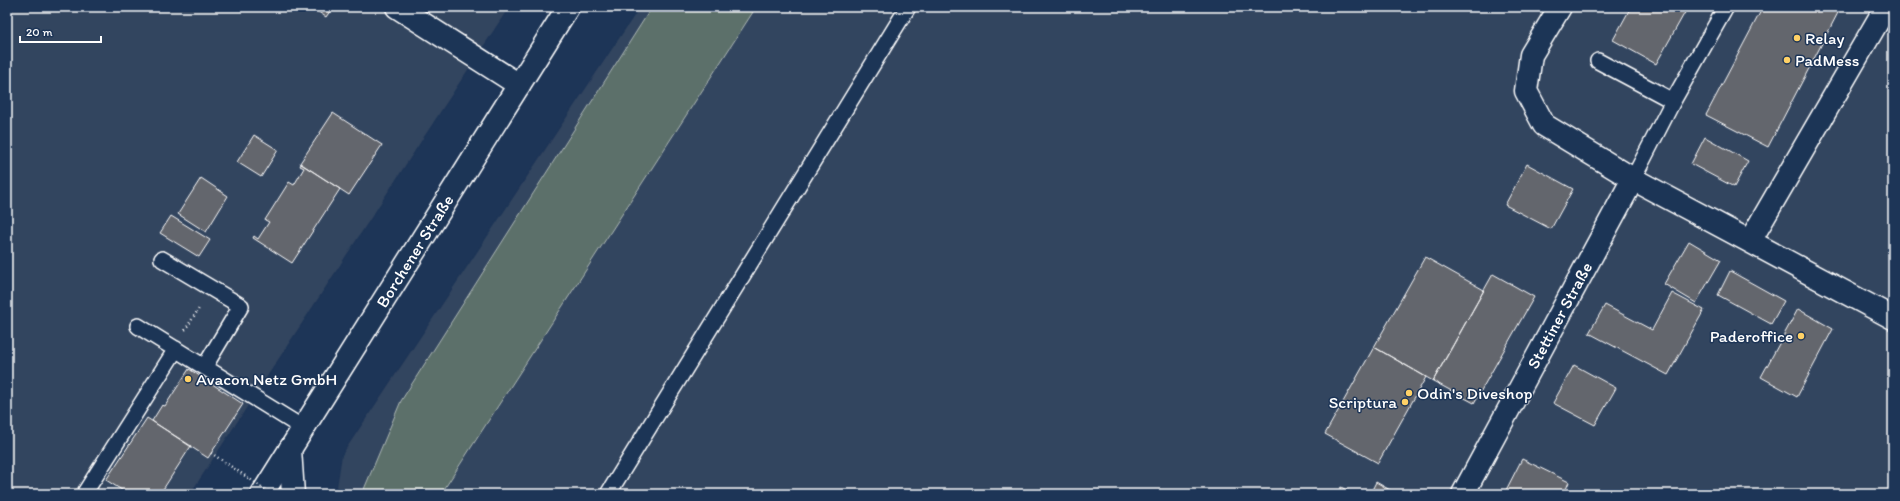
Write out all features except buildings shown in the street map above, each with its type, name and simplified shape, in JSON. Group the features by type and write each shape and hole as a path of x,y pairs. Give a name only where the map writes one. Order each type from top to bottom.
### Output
{"main road":[{"path":"398,7 519,85"},
{"name":"Borchener Straße","path":"262,494 568,7"},
{"path":"1750,241 1886,7"},
{"path":"1558,8 1531,55 1526,91 1544,125 1633,178 1893,318"},
{"name":"Stettiner Straße","path":"1463,494 1633,178"},
{"path":"290,449 293,494"}],"lane":[{"path":"608,494 908,7"},
{"path":"1633,178 1673,101 1726,7"},
{"path":"1598,61 1673,101"},
{"path":"162,259 241,306 204,366"},
{"path":"138,326 303,428"},
{"path":"84,494 176,349"}],"path":[{"path":"182,334 212,289"},
{"path":"211,453 272,494"}],"shaded area":[{"path":"7,7 509,7 190,494 7,494"},
{"path":"640,7 1893,7 1893,494 336,494 342,455"}],"green space":[{"path":"652,7 745,7 753,12 441,494 362,494 401,401"}],"place":[{"name":"Relay","path":"1797,38"},
{"name":"PadMess","path":"1787,60"},
{"name":"Paderoffice","path":"1801,336"},
{"name":"Avacon Netz GmbH","path":"188,379"},
{"name":"Odin's Diveshop","path":"1409,393"},
{"name":"Scriptura","path":"1405,402"}]}
